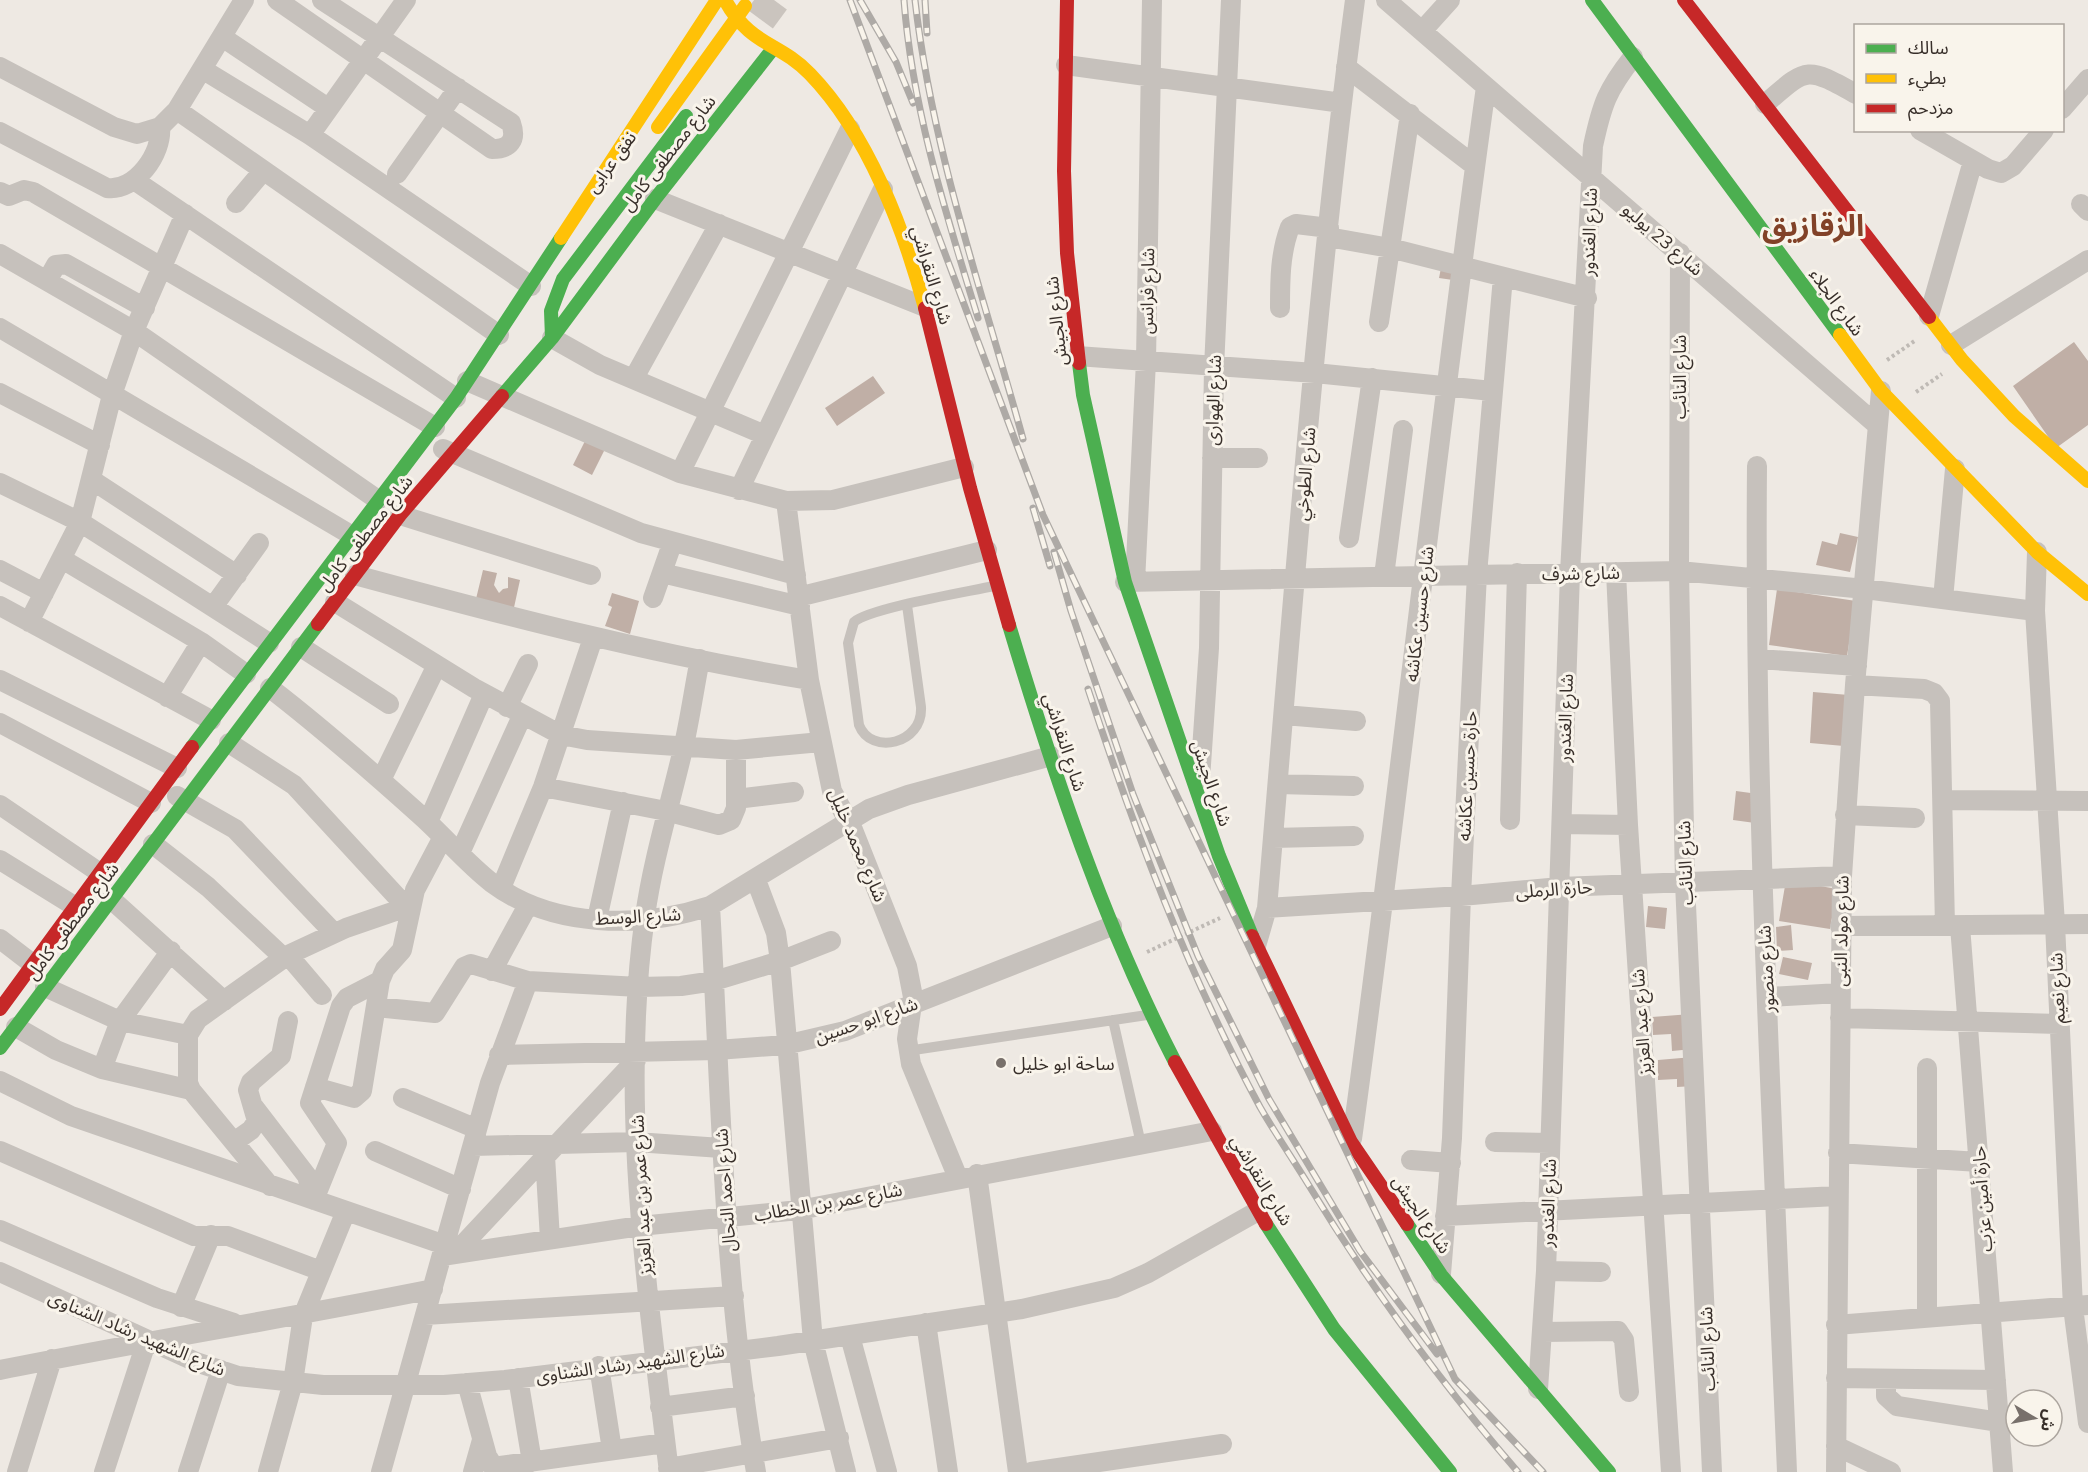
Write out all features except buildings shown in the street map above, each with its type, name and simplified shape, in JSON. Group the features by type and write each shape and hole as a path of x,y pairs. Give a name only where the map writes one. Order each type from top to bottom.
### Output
{"main road":[{"name":"شارع مصطفى كامل","path":"0,1009 211,720 456,398 717,0"},
{"name":"شارع النقراشي","path":"725,0 744,39 789,58 819,83 850,129 883,189 916,273 987,550 1051,756 1081,846 1112,926 1153,1014 1212,1131 1258,1211 1332,1326 1450,1472"},
{"name":"شارع الجيش","path":"1067,0 1064,171 1066,253 1083,395 1130,582 1199,801 1256,946 1351,1142 1441,1275 1609,1472"},
{"name":"شارع الجلاء","path":"1592,0 1867,374 1894,407 2037,552 2088,594"},
{"path":"1691,3 1765,104 1956,352 2014,416 2088,481"},
{"name":"نفق عرابى","path":"652,136 745,6"},
{"path":"744,39 759,19"},
{"name":"شارع مصطفى كامل","path":"0,1048 400,515 552,338 655,199 772,50"},
{"name":"نفق عرابى","path":"552,338 551,311 555,295 563,279 698,100"},
{"name":"نفق عرابى","path":"499,335 548,281 631,165"}],"street":[{"path":"0,67 114,126 137,134 160,127 177,110 244,0"},
{"path":"277,0 492,149 503,149 511,143 514,133 511,123 322,0"},
{"path":"310,135 406,0"},
{"name":"شارع فرانس","path":"1130,582 1146,362 1152,0"},
{"name":"شارع الهوارى","path":"1199,801 1202,726 1209,648 1208,580 1214,368 1231,0"},
{"name":"شارع الطوخي","path":"1256,946 1267,908 1295,578 1341,103 1355,0"},
{"name":"شارع 23 يوليو","path":"1386,0 1877,425"},
{"path":"1422,31 1450,0"},
{"path":"222,37 328,108"},
{"name":"شارع الغندور","path":"1538,1389 1546,1271 1570,573 1587,298 1593,146 1610,86 1633,57"},
{"path":"1066,64 1341,103"},
{"path":"1346,67 1475,166"},
{"path":"202,69 310,135 531,286"},
{"path":"1765,104 1797,76 1808,74 1819,75 1854,93"},
{"path":"2064,107 2088,80"},
{"name":"شارع حسين عكاشه","path":"1351,1142 1385,901 1445,385 1486,87"},
{"path":"397,174 458,88"},
{"path":"177,110 499,335"},
{"path":"1379,322 1410,114"},
{"path":"0,132 107,188 126,186 134,180 157,151 162,140 160,127"},
{"path":"680,473 850,129"},
{"path":"1924,132 1994,172 2008,170 2042,132"},
{"path":"1932,321 1974,160"},
{"path":"236,203 263,171"},
{"path":"134,180 456,398"},
{"path":"739,490 883,189"},
{"path":"0,192 9,196 24,190 33,192 162,268 430,434 451,453 614,523 672,544 796,575"},
{"path":"655,199 925,307"},
{"path":"29,622 80,522 112,395 134,331 185,214"},
{"path":"634,378 719,224"},
{"path":"1280,308 1280,279 1285,241 1290,227 1296,224 1587,298"},
{"path":"0,254 134,331 378,500"},
{"name":"شارع النائب","path":"1680,254 1679,572 1685,883 1712,1472"},
{"path":"1956,352 2088,260"},
{"path":"47,281 56,265 66,264 145,308"},
{"name":"حارة حسين عكاشه","path":"1441,1275 1451,1162 1477,574 1503,277"},
{"path":"0,328 351,535"},
{"path":"552,338 600,365 765,435"},
{"path":"1077,356 1214,368 1315,373 1492,391"},
{"path":"1349,537 1372,378"},
{"path":"467,381 680,473 786,501 833,500 964,467"},
{"name":"شارع مولد النبى","path":"1836,1472 1842,876 1856,676 1881,391"},
{"path":"0,393 100,445"},
{"path":"1384,576 1403,430"},
{"path":"1212,458 1258,458"},
{"name":"شارع منصور","path":"1757,466 1756,578 1762,879 1787,1472"},
{"path":"1942,599 1955,469"},
{"path":"92,480 237,574"},
{"path":"0,483 80,522 269,643"},
{"name":"شارع محمد خليل","path":"786,501 809,680 832,791 849,821 907,966 912,985 908,1051 910,1065 968,1176 996,1313 1017,1472"},
{"path":"400,515 591,575"},
{"path":"213,607 259,543"},
{"path":"653,598 672,544"},
{"path":"662,573 799,602 987,550"},
{"name":"شارع نعيم","path":"2037,552 2035,611 2055,924 2059,1024 2088,1416"},
{"path":"62,559 201,642 246,674"},
{"path":"0,570 44,593"},
{"name":"شارع عبد العزيز","path":"1616,572 1628,825 1671,1472"},
{"name":"شارع شرف","path":"1130,582 1516,573 1679,572 1865,589 2035,611"},
{"path":"1510,820 1516,573"},
{"path":"355,575 593,638 809,680"},
{"path":"335,602 437,666 561,735 683,748 736,750 821,742"},
{"path":"0,606 211,720"},
{"path":"501,888 543,787 593,638"},
{"path":"167,697 201,642"},
{"path":"301,646 389,704"},
{"name":"شارع عمر بن عبد العزيز","path":"668,1470 640,1226 636,1143 639,987 645,918 666,811 683,748 700,659"},
{"name":"حارة أمين عزب","path":"1759,659 1924,689 1934,693 1940,701 1952,926 1969,1022 1989,1313 2003,1472"},
{"path":"460,853 515,711 528,664"},
{"path":"381,780 437,666"},
{"path":"0,680 177,768"},
{"name":"شارع الوسط","path":"270,688 381,780 501,888 528,905 553,914 597,919 684,914 710,906 869,809 908,795 1051,756"},
{"path":"428,822 484,693"},
{"path":"1284,715 1356,721"},
{"path":"0,723 156,796 186,800 235,829 334,933"},
{"path":"229,743 294,785 409,909"},
{"path":"543,787 666,811 719,825 731,820 736,808 736,750"},
{"path":"1278,784 1354,786"},
{"path":"736,799 795,792"},
{"path":"1944,800 2088,801"},
{"path":"597,919 622,802"},
{"path":"0,805 100,873"},
{"path":"1845,815 1915,818"},
{"path":"1562,824 1628,825"},
{"path":"1273,838 1354,836"},
{"path":"315,1087 354,1098 360,1095 380,981 385,969 402,950 409,909 422,873 444,837"},
{"path":"153,844 208,887 286,957 322,994"},
{"path":"0,860 76,907"},
{"name":"حارة الرملى","path":"1267,908 1461,896 1560,887 1842,876"},
{"path":"756,880 776,933 780,960 799,1210 813,1341 846,1472"},
{"path":"111,899 224,1001"},
{"path":"492,971 528,905"},
{"name":"شارع احمد النحال","path":"710,906 726,1219 738,1349 754,1463"},
{"path":"270,1186 191,1090 188,1083 188,1035 198,1019 286,957 334,933 409,909"},
{"path":"1840,926 2088,924"},
{"name":"شارع ابو حسين","path":"499,1055 637,1056 785,1045 845,1031 1112,926"},
{"path":"0,939 34,965"},
{"path":"376,1007 435,1013 464,967 477,965 528,981 639,987 681,986 714,981 831,941"},
{"path":"102,1069 120,1021 171,951"},
{"path":"314,1200 337,1143 310,1103 340,1006 347,998 380,981"},
{"path":"381,1472 425,1315 447,1251 461,1189 499,1055 528,981"},
{"path":"45,987 120,1021 188,1035"},
{"path":"1767,997 1840,993"},
{"path":"1839,1018 2059,1024"},
{"path":"234,1142 250,1130 257,1120 255,1107 248,1090 251,1082 281,1056 288,1021"},
{"path":"16,1027 56,1050 102,1069 191,1090"},
{"path":"447,1251 550,1150 637,1056"},
{"path":"1927,1068 1927,1317"},
{"path":"0,1081 71,1116 346,1211 447,1251"},
{"path":"402,1098 475,1138 550,1150 636,1143 721,1148"},
{"path":"255,1107 307,1176 314,1200"},
{"name":"شارع عمر بن الخطاب","path":"447,1251 640,1226 799,1210 1212,1131"},
{"path":"1495,1142 1550,1143"},
{"path":"375,1150 461,1189"},
{"path":"550,1150 550,1239"},
{"path":"0,1151 194,1236 228,1236 321,1271"},
{"path":"1838,1153 1979,1162"},
{"path":"1412,1160 1451,1162"},
{"path":"1446,1216 1837,1196"},
{"path":"271,1471 293,1382 303,1316 346,1211"},
{"name":"شارع الشهيد رشاد الشناوى","path":"0,1272 147,1340 238,1376 293,1382 406,1385 467,1383 850,1336 996,1313 1114,1288 1148,1273 1258,1211"},
{"path":"0,1230 181,1307 241,1325"},
{"path":"181,1307 211,1235"},
{"path":"1546,1271 1601,1272"},
{"path":"0,1370 147,1340 303,1316 433,1289"},
{"path":"425,1315 734,1296"},
{"path":"1836,1325 2081,1306"},
{"path":"926,1323 948,1472"},
{"path":"1543,1332 1618,1331 1624,1340 1629,1392"},
{"path":"850,1336 887,1472"},
{"path":"104,1472 147,1340"},
{"path":"17,1472 52,1359"},
{"path":"599,1366 612,1450"},
{"path":"188,1472 221,1370"},
{"path":"518,1378 532,1461"},
{"path":"1836,1378 1995,1380"},
{"path":"1886,1379 1886,1396 1897,1406 1999,1422"},
{"path":"467,1383 482,1440 495,1470 532,1461 665,1443"},
{"path":"660,1407 745,1396"},
{"path":"668,1470 754,1463 839,1438"},
{"path":"473,1472 482,1440"},
{"path":"1031,1472 1101,1467 1222,1444"},
{"path":"1836,1446 1889,1472"}],"lane":[{"path":"907,605 921,707 920,723 910,735 877,742 865,737 859,725 848,636 859,618 907,605 997,585"},
{"path":"908,1051 1153,1014"},
{"path":"1113,1020 1141,1144"}],"path":[{"path":"1867,374 1932,321"},
{"path":"1894,407 1956,352"},
{"path":"1138,956 1223,917"}],"tunnel":[{"path":"760,19 774,0"}],"railway":[{"path":"850,0 1043,515 1455,1379 1543,1472"},
{"path":"860,0 896,62 913,103"},
{"path":"904,0 914,81 922,121 978,318"},
{"path":"915,0 933,111 946,167 1023,439"},
{"path":"925,0 927,33"},
{"path":"1033,508 1050,566"},
{"path":"1054,552 1071,611 1133,794 1198,956 1269,1099 1360,1251 1437,1354"},
{"path":"1088,689 1144,849 1186,954 1209,1006 1260,1107 1381,1296 1461,1403 1518,1472"}],"traffic: fast":[{"path":"1592,0 1840,335"},
{"path":"502,396 552,338 655,199 772,50"},
{"path":"552,338 551,311 563,279 686,116"},
{"path":"192,747 456,398 561,238"},
{"path":"1079,363 1083,395 1125,582 1219,856 1252,936"},
{"path":"0,1048 318,624"},
{"path":"1009,625 1062,792 1082,847 1125,956 1175,1062"},
{"path":"1266,1224 1334,1329 1450,1472"},
{"path":"1407,1224 1441,1275 1609,1472"}],"traffic: slow":[{"path":"561,238 717,0"},
{"path":"725,0 745,27 787,55 810,74 831,98 849,125 866,154 895,215 925,308"},
{"path":"658,127 745,6"},
{"path":"1929,317 1962,360 2014,416 2088,481"},
{"path":"1840,335 1881,391 2037,552 2088,594"}],"traffic: jam":[{"path":"1067,0 1064,171 1067,253 1079,363"},
{"path":"1684,0 1929,317"},
{"path":"925,308 970,488 1009,625"},
{"path":"318,624 400,515 502,396"},
{"path":"0,1009 192,747"},
{"path":"1252,936 1351,1142 1407,1224"},
{"path":"1175,1062 1266,1224"}],"place":[{"name":"ساحة ابو خليل","path":"1001,1063"}],"district":[{"name":"الزقازيق","path":"1813,225"}]}
